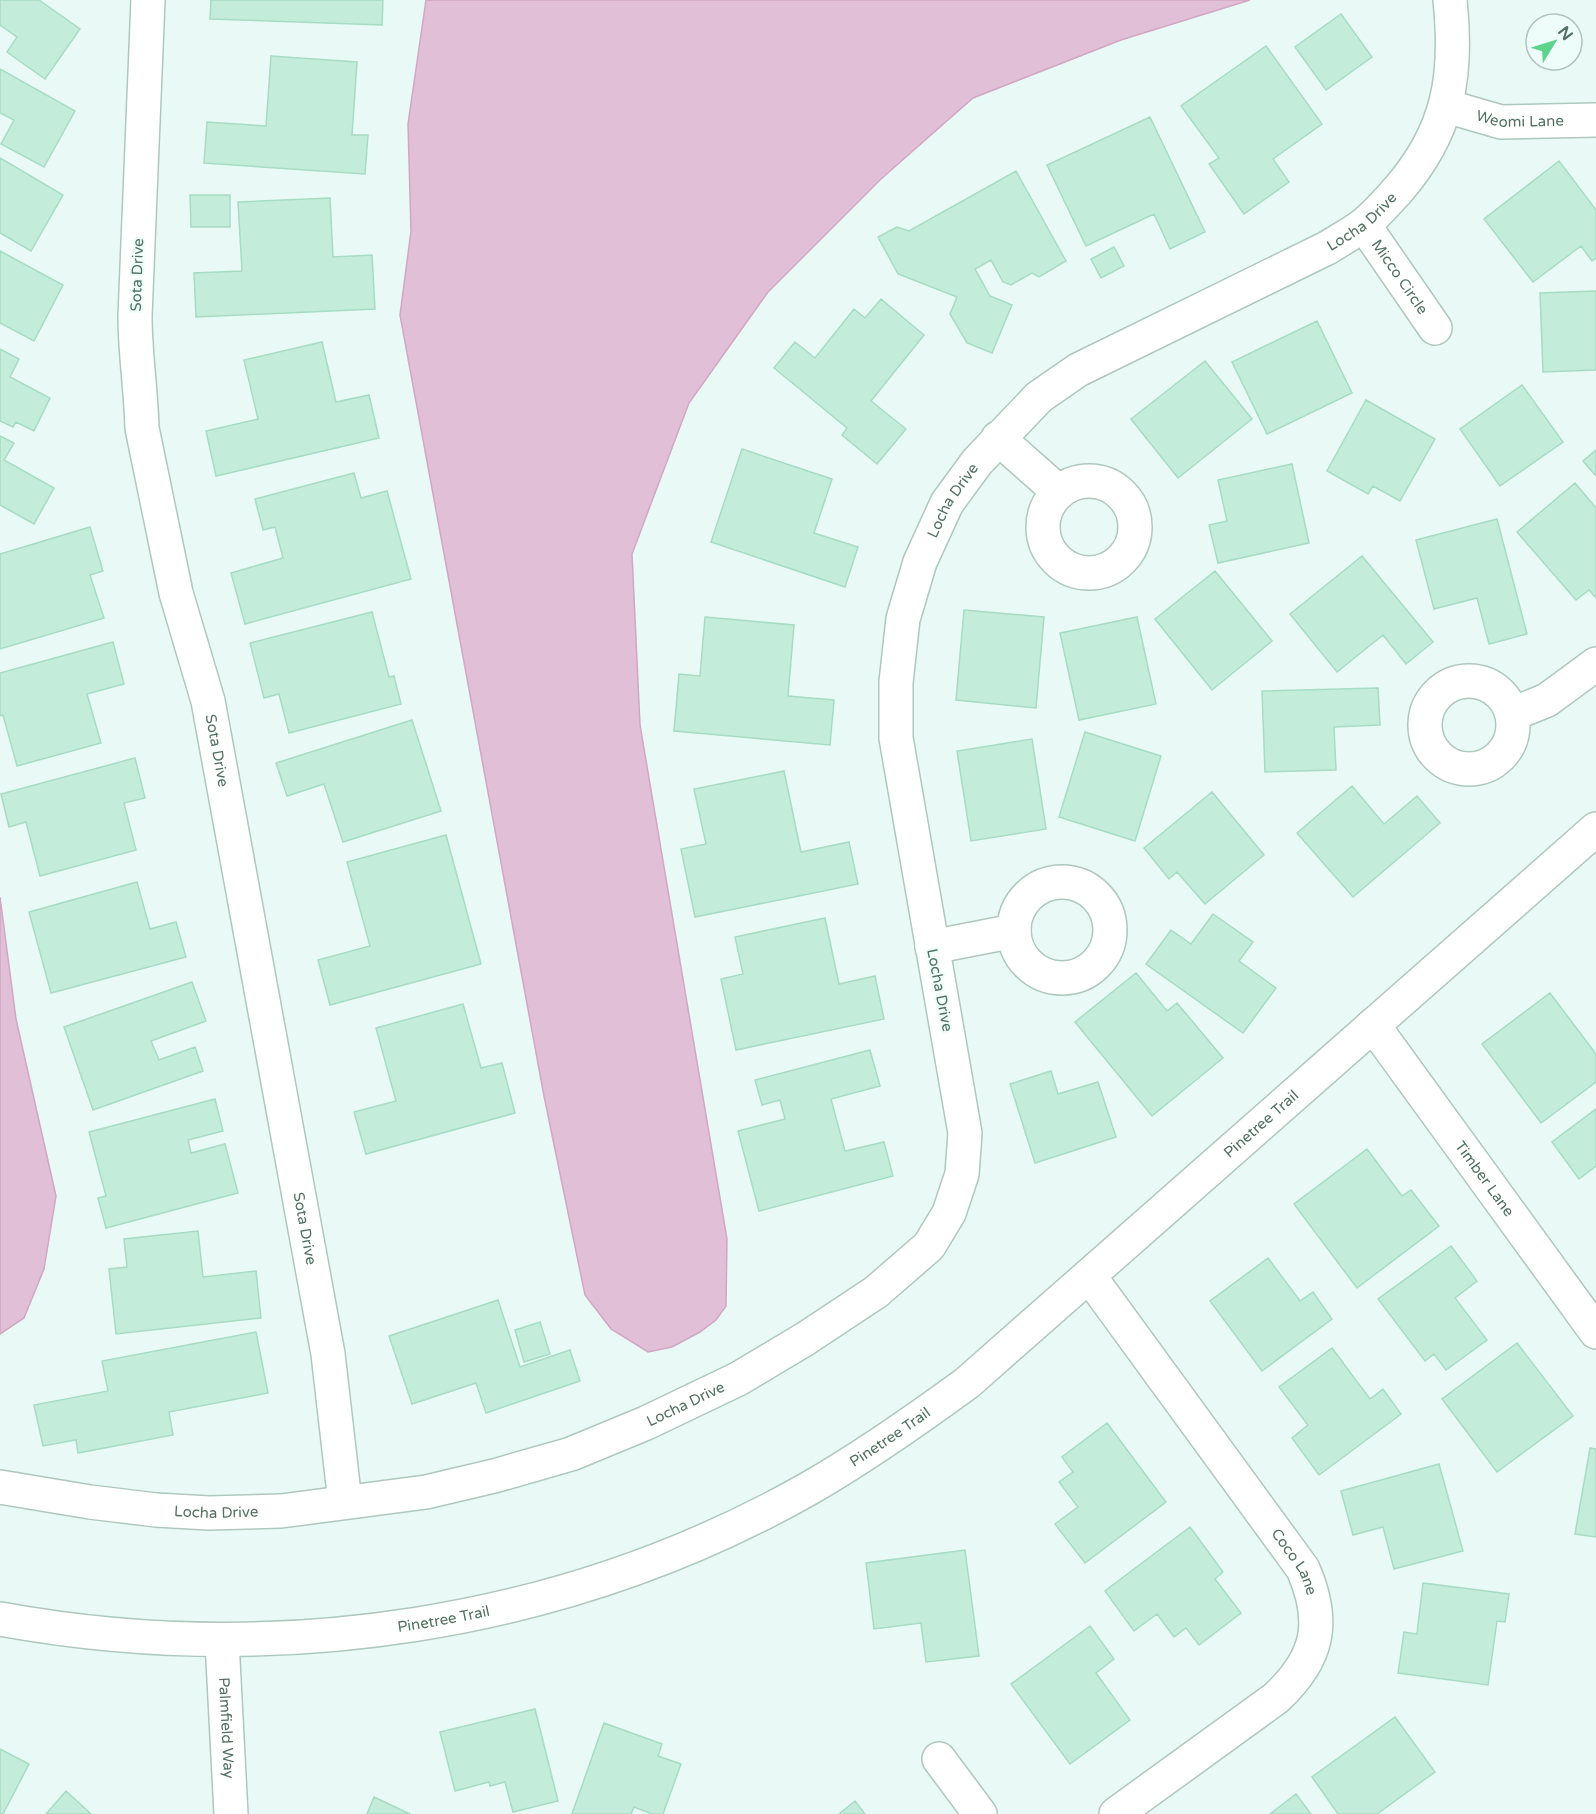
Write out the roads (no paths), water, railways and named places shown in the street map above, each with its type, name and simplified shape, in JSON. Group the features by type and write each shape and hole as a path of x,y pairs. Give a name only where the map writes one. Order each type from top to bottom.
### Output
{"street":[{"name":"Sota Drive","path":"148,0 135,316 135,353 141,404 141,428 176,593 210,712 328,1354 345,1502"},
{"name":"Locha Drive","path":"0,1487 90,1502 156,1510 209,1513 281,1511 426,1492 494,1476 571,1454 646,1423 738,1379 805,1339 876,1292 929,1246 948,1213 962,1174 965,1133 896,738 896,682 903,619 920,562 947,503 977,462 1039,397 1078,370 1327,248 1364,225 1385,204 1420,160 1435,134 1446,106 1451,81 1450,0"},
{"name":"Weomi Lane","path":"1446,106 1501,122 1596,120"},
{"name":"Micco Circle","path":"1364,225 1435,328"},
{"path":"999,438 1059,492"},
{"path":"1513,714 1547,700 1596,664"},
{"name":"Pinetree Trail","path":"0,1619 51,1628 147,1638 222,1641 279,1640 375,1631 446,1619 540,1598 632,1569 721,1533 807,1490 889,1440 967,1383 1596,829"},
{"path":"932,947 1014,931"},
{"name":"Timber Lane","path":"1373,1025 1596,1332"},
{"name":"Coco Lane","path":"1090,1277 1303,1569 1312,1591 1316,1615 1314,1639 1307,1661 1293,1682 1276,1698 1116,1814"},
{"name":"Palmfield Way","path":"222,1641 231,1814"},
{"path":"939,1759 980,1814"}]}
